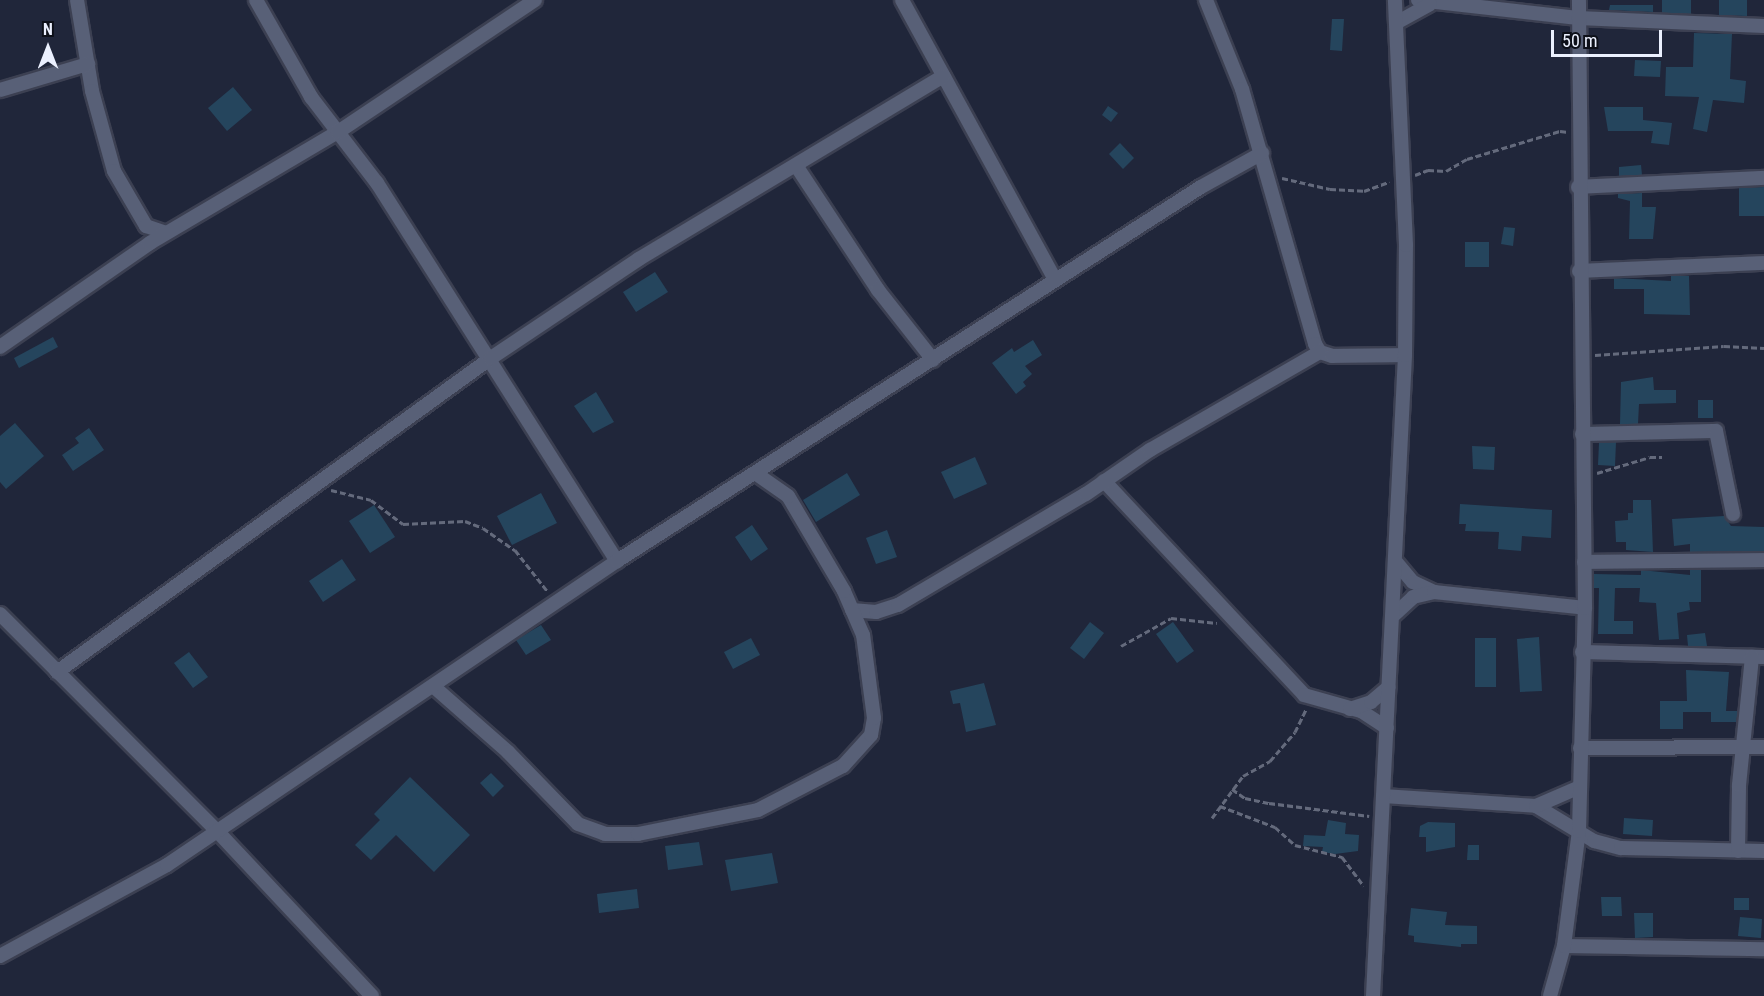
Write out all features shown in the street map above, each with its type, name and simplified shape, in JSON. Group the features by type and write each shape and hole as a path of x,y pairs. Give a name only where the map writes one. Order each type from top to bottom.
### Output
{"street":[{"path":"77,0 101,136 114,171 146,226 166,233"},
{"path":"256,0 311,97 377,183 491,358 617,561"},
{"path":"0,347 166,233 338,132 535,0"},
{"path":"902,0 1055,279"},
{"path":"1206,0 1242,89 1320,352"},
{"path":"1373,996 1394,615 1405,356 1404,177 1395,0"},
{"path":"1550,996 1564,946 1579,831 1582,652 1585,608 1578,187 1579,0"},
{"path":"1396,23 1424,2 1578,18 1764,26"},
{"path":"0,90 88,64"},
{"path":"57,672 491,358 639,259 797,167 943,76"},
{"path":"0,956 167,865 555,601 757,474 1055,279 1201,187 1262,153"},
{"path":"797,167 878,290 933,360"},
{"path":"1578,187 1764,178"},
{"path":"1579,271 1764,263"},
{"path":"852,610 876,612 898,604 1104,481 1150,450 1320,352 1332,356 1405,356"},
{"path":"1582,434 1716,431 1732,514"},
{"path":"433,686 508,752 578,824 605,834 638,834 758,810 826,777 860,750 871,735 874,718 863,634 788,496 757,474"},
{"path":"1104,481 1304,695 1371,715 1387,728"},
{"path":"1584,562 1764,560"},
{"path":"1396,562 1413,582 1434,592 1585,608"},
{"path":"1394,615 1413,597 1434,592"},
{"path":"0,614 218,832 372,996"},
{"path":"1582,652 1758,657 1743,746 1738,851"},
{"path":"1350,709 1371,702 1389,687"},
{"path":"1580,748 1764,747"},
{"path":"1536,806 1580,787"},
{"path":"1383,796 1536,806 1594,841 1621,848 1764,851"},
{"path":"1564,946 1764,949"}],"path":[{"path":"1268,179 1288,177 1330,189 1365,191 1428,170 1446,171 1467,159 1560,131 1580,134"},
{"path":"1581,356 1724,346 1764,348"},
{"path":"1583,476 1615,470 1650,456 1662,457"},
{"path":"318,485 356,499 371,500 403,524 465,521 483,528 515,550 555,601"},
{"path":"1121,646 1171,618 1240,626"},
{"path":"1212,818 1243,776 1270,761 1295,732 1305,710 1331,704"},
{"path":"1232,789 1245,798 1310,811 1360,817 1382,814"},
{"path":"1220,806 1275,826 1295,846 1342,857 1378,904"}],"building":[{"path":"1662,0 1691,0 1691,14 1662,13"},
{"path":"1719,0 1747,0 1747,16 1719,15"},
{"path":"1610,5 1653,5 1653,12 1609,10"},
{"path":"1332,19 1344,19 1342,51 1330,50"},
{"path":"1694,33 1732,34 1730,79 1746,81 1744,103 1713,100 1707,132 1693,129 1699,97 1665,96 1666,67 1693,67"},
{"path":"1635,60 1661,61 1660,77 1634,76"},
{"path":"233,87 252,110 227,131 208,108"},
{"path":"1108,106 1118,113 1111,122 1102,115"},
{"path":"1604,107 1643,107 1643,120 1672,123 1669,145 1651,143 1653,131 1608,131"},
{"path":"1120,143 1134,158 1123,169 1109,154"},
{"path":"1641,165 1642,175 1619,176 1619,167"},
{"path":"1764,187 1764,216 1739,216 1739,188"},
{"path":"1642,193 1642,207 1656,207 1653,239 1629,239 1630,201 1618,198 1618,194"},
{"path":"1504,227 1515,228 1513,246 1501,244"},
{"path":"1465,242 1489,242 1489,267 1465,267"},
{"path":"655,272 668,292 636,312 623,292"},
{"path":"1671,276 1689,276 1690,315 1644,314 1644,289 1614,289 1614,278 1671,281"},
{"path":"53,337 58,347 19,368 14,358"},
{"path":"1033,340 1042,355 1025,366 1032,374 1023,382 1026,386 1016,394 992,363 1012,348 1014,352"},
{"path":"1653,377 1654,390 1676,390 1676,403 1639,404 1638,424 1620,424 1621,382"},
{"path":"596,392 614,422 593,433 574,406"},
{"path":"1698,400 1713,400 1713,418 1698,418"},
{"path":"15,423 44,456 6,489 0,482 0,436"},
{"path":"89,428 104,450 73,471 62,455 79,443 75,438"},
{"path":"1616,442 1615,466 1598,465 1599,443"},
{"path":"1472,446 1495,447 1494,470 1473,469"},
{"path":"975,457 987,484 954,499 941,472"},
{"path":"847,473 860,495 816,522 803,500"},
{"path":"541,493 557,523 512,545 497,516"},
{"path":"1633,500 1651,500 1653,552 1626,550 1626,542 1616,542 1615,521 1628,520 1628,513 1633,513"},
{"path":"1460,504 1552,510 1551,538 1522,536 1521,551 1498,549 1499,532 1465,531 1466,524 1459,524"},
{"path":"374,505 395,537 370,553 349,521"},
{"path":"1724,516 1731,526 1764,527 1764,551 1690,552 1690,544 1674,546 1672,519"},
{"path":"752,525 768,549 751,561 735,537"},
{"path":"887,530 897,557 876,564 866,538"},
{"path":"342,559 356,580 323,602 309,581"},
{"path":"1641,570 1690,575 1690,570 1701,570 1701,602 1689,602 1690,610 1677,613 1679,639 1659,640 1656,603 1639,602 1640,588 1615,588 1614,621 1633,621 1633,634 1598,634 1599,588 1594,588 1594,574 1641,575"},
{"path":"1090,622 1104,633 1084,659 1070,648"},
{"path":"1173,622 1194,651 1177,663 1156,634"},
{"path":"541,625 551,640 526,655 516,640"},
{"path":"1705,633 1707,646 1688,646 1687,635"},
{"path":"1539,637 1542,691 1520,692 1517,639"},
{"path":"751,638 760,655 733,669 724,652"},
{"path":"1475,638 1496,638 1496,687 1475,687"},
{"path":"189,652 208,677 193,688 174,663"},
{"path":"1686,670 1729,672 1726,711 1738,711 1736,722 1711,722 1711,712 1683,712 1683,729 1660,729 1660,701 1687,701"},
{"path":"984,683 996,725 966,732 960,703 953,704 950,691"},
{"path":"491,773 504,786 493,797 480,783"},
{"path":"410,777 470,835 434,872 396,835 371,860 355,845 380,820 374,814"},
{"path":"1624,818 1653,820 1652,836 1623,834"},
{"path":"1328,820 1346,823 1345,834 1359,835 1358,851 1335,854 1322,852 1323,847 1303,846 1304,835 1325,836"},
{"path":"1428,822 1455,823 1455,847 1426,852 1426,837 1419,837 1420,826"},
{"path":"699,842 703,865 668,870 665,846"},
{"path":"1468,845 1479,845 1479,860 1467,860"},
{"path":"772,853 778,883 731,891 725,860"},
{"path":"637,889 639,908 599,913 597,894"},
{"path":"1601,897 1621,897 1622,916 1602,916"},
{"path":"1734,898 1749,898 1749,910 1734,910"},
{"path":"1411,908 1447,912 1445,925 1477,926 1477,944 1461,944 1461,947 1414,942 1414,936 1408,935"},
{"path":"1634,913 1653,913 1653,937 1635,938"},
{"path":"1740,917 1762,919 1761,938 1738,936"}]}
